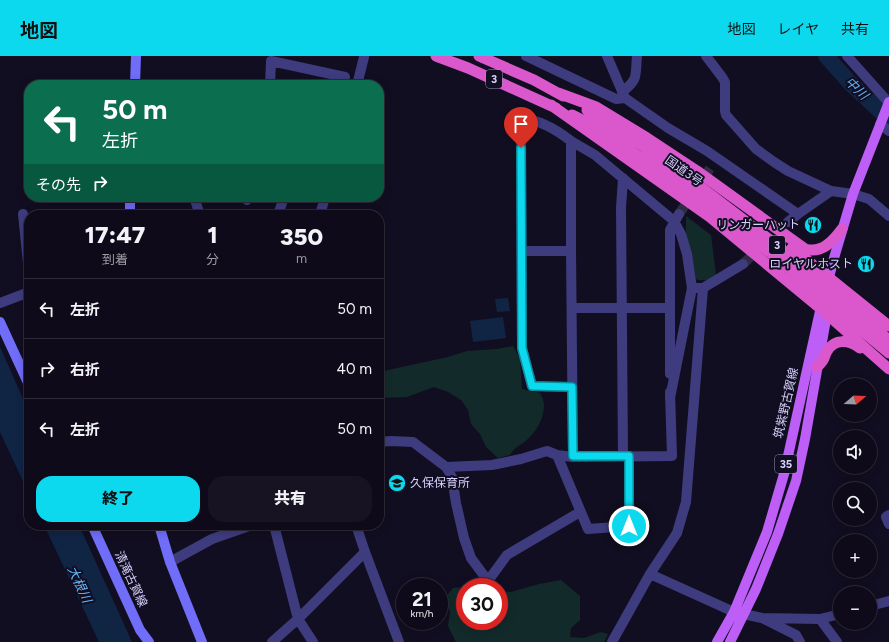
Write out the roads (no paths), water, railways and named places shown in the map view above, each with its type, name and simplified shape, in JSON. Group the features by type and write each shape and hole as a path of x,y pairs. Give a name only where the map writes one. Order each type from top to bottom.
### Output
{"highway":[{"name":"国道3号","path":"436,56 468,68 588,123 686,181"},
{"name":"国道3号","path":"479,56 534,80 558,93 642,145 686,181 779,247 858,321 889,353"},
{"path":"558,93 596,107 647,138 716,185 805,249 812,251 825,246 832,241 842,229"},
{"path":"551,105 585,131 710,217 824,311 889,369"},
{"path":"716,185 889,326"},
{"name":"国道3号","path":"858,321 889,340"},
{"path":"817,367 823,360 826,351 832,345 847,341 854,343 889,369"}],"main road":[{"path":"135,80 136,56"},
{"name":"筑紫野古賀線","path":"717,642 756,589 778,534 796,481 805,439 817,367 829,278 853,194 888,104"},
{"name":"筑紫野古賀線","path":"730,642 767,532 782,481 805,380 824,311"},
{"path":"0,322 24,374"},
{"name":"清滝古賀線","path":"94,530 140,630 149,642"},
{"path":"160,530 170,562 202,642"}],"street":[{"path":"358,80 364,56"},
{"path":"527,56 616,99 624,95 635,80 637,56"},
{"path":"607,56 624,95 668,128 798,214"},
{"path":"706,56 725,82 726,115 756,149 788,171 831,191 853,194 869,199 889,216"},
{"path":"847,56 888,104"},
{"path":"270,80 271,61 345,77"},
{"path":"572,387 532,386 522,348 521,118 532,119 561,134 595,155 676,218 687,254 692,288 670,398"},
{"path":"881,122 889,131"},
{"path":"571,141 570,251 573,456"},
{"path":"711,167 717,159"},
{"path":"557,455 588,529 629,526 622,307 621,208 623,178"},
{"path":"788,222 831,191"},
{"path":"23,214 24,224"},
{"path":"446,467 492,465 521,460 546,451 557,455 573,456 672,456 670,398 670,230 676,218"},
{"path":"522,251 570,251"},
{"path":"692,288 704,288 743,264"},
{"path":"612,642 650,574 677,533 686,502 704,288"},
{"path":"0,303 24,294"},
{"path":"572,308 670,308"},
{"path":"384,442 413,442 446,467 452,477 464,538 471,558 486,578"},
{"path":"494,578 507,555 580,512"},
{"path":"889,515 886,517 889,524"},
{"path":"170,562 212,538 237,530"},
{"path":"275,530 298,619 313,642"},
{"path":"358,530 399,642"},
{"path":"272,642 298,619 365,552"},
{"path":"650,574 739,613 762,618 820,619 833,616"},
{"path":"877,604 889,601"},
{"path":"762,618 796,635 800,642"},
{"path":"820,619 837,642"}],"water":[{"path":"508,298 510,311 497,312 495,299"},
{"path":"503,317 506,338 473,342 470,321"},
{"path":"0,347 24,401 24,483 0,432"},
{"name":"大根川","path":"46,530 81,530 132,642 99,642"}],"waterway":[{"name":"中川","path":"826,56 851,84 889,119"}],"tunnel":[{"path":"679,214 711,167"},
{"path":"743,264 788,222"}],"place":[{"name":"リンガーハット","path":"813,225"},
{"name":"ロイヤルホスト","path":"866,264"},
{"name":"久保保育所","path":"397,483"}]}
